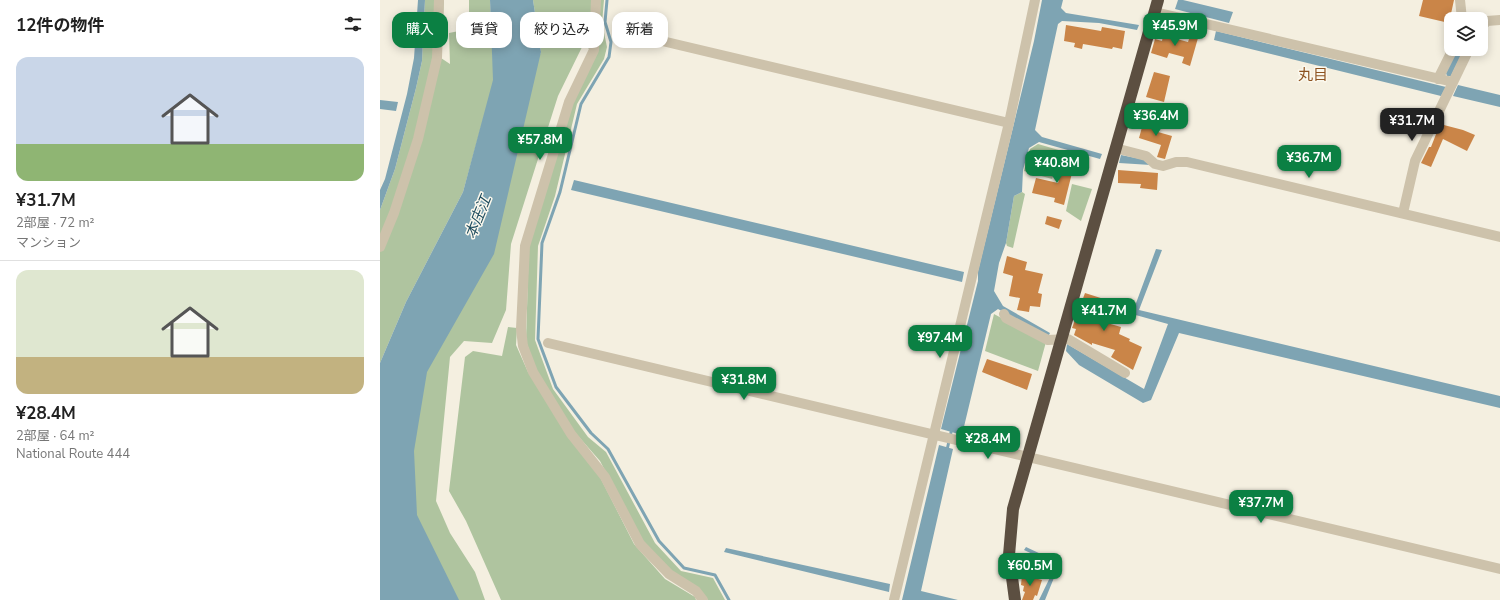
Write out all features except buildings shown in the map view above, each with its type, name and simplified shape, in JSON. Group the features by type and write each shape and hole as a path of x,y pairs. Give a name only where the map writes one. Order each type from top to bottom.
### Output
{"highway":[{"path":"1014,600 1009,555 1013,509 1060,340 1157,6"}],"street":[{"path":"380,246 394,213 418,139 437,58 440,0"},
{"path":"596,0 594,50 569,102 525,246 520,329 523,346 533,372 571,434 605,477 640,544 669,574 696,591 703,600"},
{"path":"894,600 1009,123 1035,0"},
{"path":"1460,0 1461,12"},
{"path":"1157,6 1453,82"},
{"path":"1488,21 1500,20"},
{"path":"668,42 1009,123"},
{"path":"1438,79 1450,56"},
{"path":"1403,213 1415,161 1466,56"},
{"path":"1115,148 1146,156 1156,164 1163,166 1176,162 1187,162 1500,237"},
{"path":"1004,314 1006,318 1048,340 1068,339 1125,373"},
{"path":"548,343 1500,569"}],"green space":[{"path":"425,0 444,0 443,12 424,12"},
{"path":"469,0 490,0 491,12 469,12"},
{"path":"533,0 604,0 603,12 535,12"},
{"path":"456,32 456,48 492,48 494,80 463,192 406,302 380,363 380,210 395,169 422,61 423,48 442,48 441,58 450,64 449,33"},
{"path":"604,33 607,47 604,59 577,104 555,196 538,246 535,340 553,389 588,437 606,452 655,543 681,571 713,578 725,600 708,600 699,589 670,572 643,543 600,461 572,429 536,370 526,341 529,243 572,100 591,50 588,48 604,48"},
{"path":"540,48 582,48 558,96 511,244 506,310 492,343 464,341 450,357 436,501 450,533 475,572 485,600 430,600 412,572 415,364 541,52"},
{"path":"1038,144 1062,151 1052,179 1024,171 1030,149"},
{"path":"1072,184 1092,189 1081,221 1066,211"},
{"path":"1022,192 1025,194 1013,248 1007,246 1006,243 1014,196"},
{"path":"994,314 1046,342 1038,371 985,351"},
{"path":"508,327 517,328 516,345 528,372 600,477 634,544 665,579 695,597 696,600 501,600 466,521 449,491 465,357 473,351 502,356"}],"water":[{"path":"418,0 425,0 424,12 417,12"},
{"name":"本庄江","path":"490,0 533,0 535,12 520,12 520,48 540,48 541,52 494,254 427,372 414,451 417,515 459,600 380,600 380,363 406,302 463,192 493,80 492,48 512,48 512,12 490,12"},
{"path":"1042,0 1063,0 1061,8 1066,13 1139,25 1137,30 1099,23 1062,21 1058,24 1035,130 1042,137 1102,154 1100,159 1039,142 1029,148 1023,170 1022,192 1014,196 1006,243 999,263 994,291 1003,306 1050,333 1048,337 998,309 991,314 962,435 941,429 978,281 978,271 1034,41"},
{"path":"1178,0 1233,12 1229,23 1175,9"},
{"path":"1216,31 1446,87 1441,96 1214,40"},
{"path":"415,48 423,48 422,61 416,88 395,169 380,210 380,190 385,179 407,94"},
{"path":"1454,56 1461,56 1451,76 1447,76 1446,73"},
{"path":"1458,85 1500,95 1500,107 1453,96"},
{"path":"380,100 398,102 396,111 380,109"},
{"path":"1121,155 1146,160 1151,165 1119,163"},
{"path":"574,180 964,272 962,282 571,190"},
{"path":"1156,249 1162,250 1139,310 1500,396 1500,408 1179,333 1151,400 1143,403 1079,365 1066,351 1067,344 1144,389 1168,324 1132,314"},
{"path":"939,445 953,449 921,591 958,600 902,600"},
{"path":"1026,547 1060,563 1045,600 1039,600 1056,565 1024,550"},
{"path":"726,548 890,584 889,592 724,552"}],"waterway":[{"path":"607,0 605,22 611,42 609,57 581,104 560,192 542,243 538,339 556,387 591,433 608,449 659,541 684,568 715,575 729,600"},
{"path":"947,450 952,428"}],"district":[{"name":"丸目","path":"1313,75"}]}
